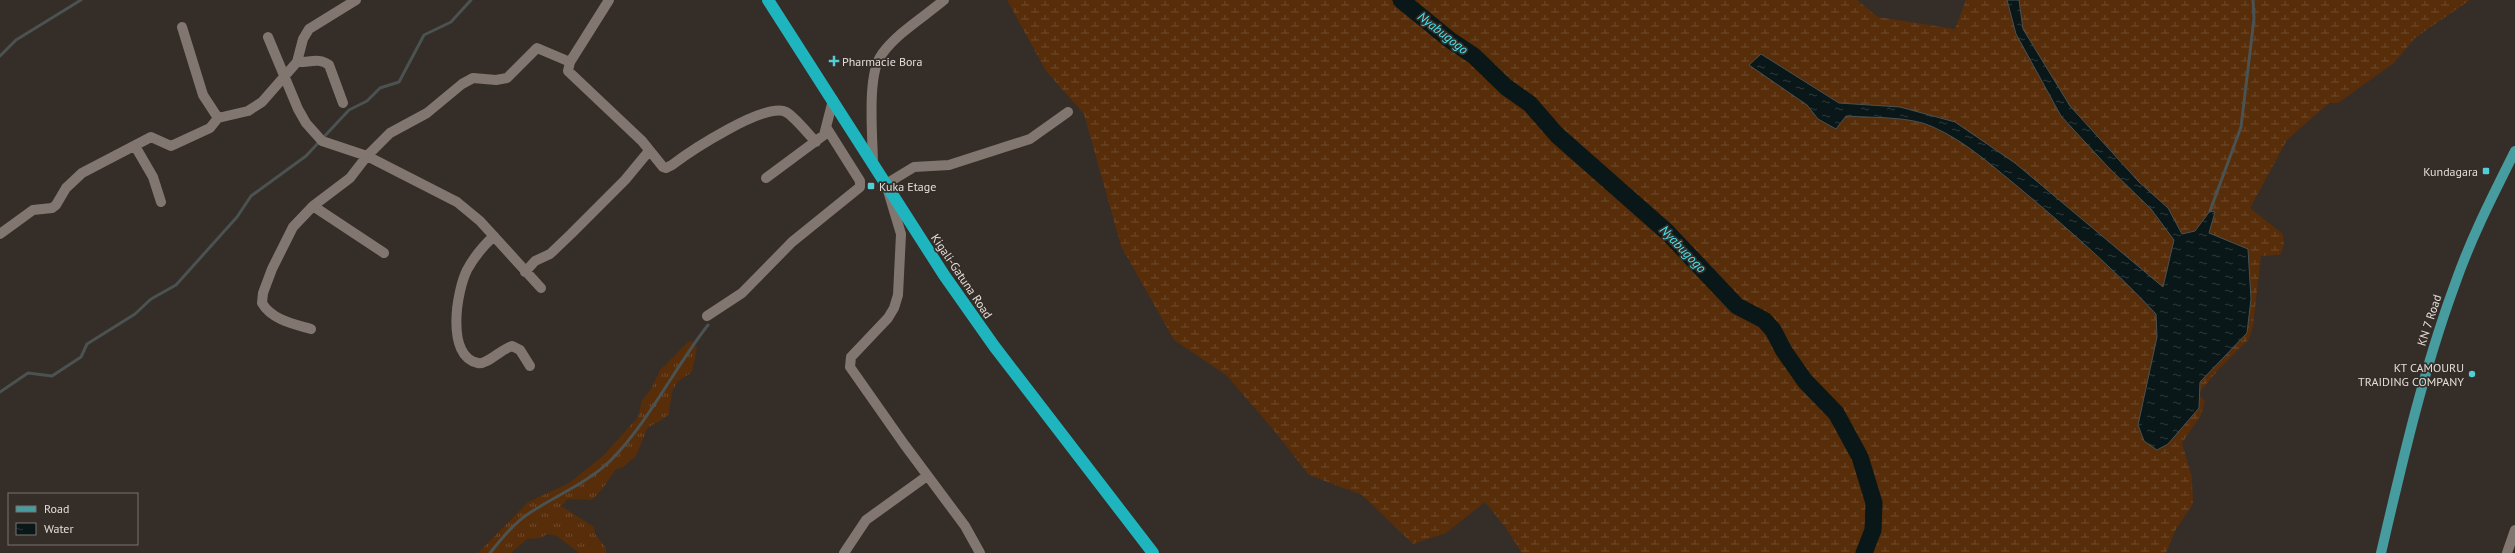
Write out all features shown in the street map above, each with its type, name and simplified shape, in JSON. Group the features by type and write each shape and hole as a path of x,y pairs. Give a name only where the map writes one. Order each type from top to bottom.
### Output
{"highway":[{"name":"Kigali-Gatuna Road","path":"768,0 944,275 994,346 1153,553"}],"main road":[{"name":"KN 7 Road","path":"2381,553 2434,344 2455,283 2479,223 2515,151"}],"street":[{"path":"609,0 570,62 568,71 608,107 642,141 649,151 666,168 731,127 764,114 780,110 786,112 816,142"},
{"path":"873,165 872,106 876,63 890,45 944,0"},
{"path":"0,234 33,210 52,208 66,188 82,173 151,137 171,146 210,128 218,118 248,111 262,102 297,62 303,39 309,29 353,1"},
{"path":"182,27 203,95 218,118"},
{"path":"268,37 298,109 306,123 322,141 367,156 457,202 480,221 540,288"},
{"path":"311,330 277,317 270,313 262,303 267,282 278,257 286,246 293,227 314,206 350,178 367,156 390,133 427,113 462,84 473,78 496,80 507,78 537,48 570,62"},
{"path":"297,62 314,60 324,61 329,65 343,103"},
{"path":"766,178 824,135 833,100"},
{"path":"980,553 965,526 927,476 850,367 849,362 851,357 888,318 894,308 898,295 901,234 886,184 914,167 949,166 1030,139 1068,112"},
{"path":"707,316 742,293 788,246 860,187 860,181 826,127"},
{"path":"135,146 153,177 161,202"},
{"path":"525,272 535,261 550,254 571,234 625,180 649,151"},
{"path":"314,206 384,253"},
{"path":"494,236 480,250 468,269 462,284 458,300 458,344 470,359 478,363 486,362 503,348 512,346 520,350 530,366"},
{"path":"844,553 866,520 927,476"},
{"path":"2507,553 2515,530"}],"green space":[{"path":"1007,0 1857,0 1878,17 1955,29 1966,0 2470,0 2415,38 2394,63 2338,103 2329,103 2287,140 2250,208 2283,234 2284,245 2280,255 2261,256 2253,326 2249,339 2219,369 2198,394 2205,401 2201,415 2182,443 2192,477 2193,504 2175,531 2166,553 1522,553 1506,528 1485,502 1446,533 1413,544 1362,495 1309,475 1272,428 1226,375 1174,340 1121,246 1084,114 1046,71"},
{"path":"693,341 697,348 692,372 677,382 672,392 669,414 647,429 636,456 623,467 616,469 603,488 592,500 568,499 561,506 594,527 595,534 606,548 606,553 579,553 557,536 547,534 541,538 527,539 511,553 478,553 528,502 569,483 604,455 638,417 642,400 651,389 660,370 688,342"}],"water":[{"path":"2007,0 2019,0 2023,29 2070,106 2139,182 2168,208 2182,234 2195,231 2210,211 2215,212 2209,233 2248,249 2251,299 2247,333 2200,382 2199,408 2168,444 2157,450 2144,441 2138,425 2157,337 2156,314 2106,264 1997,170 1956,139 1924,123 1891,118 1846,116 1836,129 1818,119 1807,105 1749,65 1761,54 1839,103 1900,107 1955,122 2015,163 2163,287 2174,240 2151,209 2108,167 2061,116 2016,34"}],"waterway":[{"path":"0,56 16,40 81,0"},
{"path":"0,392 28,373 52,376 81,357 87,344 135,314 151,299 176,285 237,217 251,196 306,156 349,110 367,101 380,88 399,82 424,35 451,22 471,0"},
{"name":"Nyabugogo","path":"1401,0 1450,40 1474,56 1506,87 1530,104 1557,135 1667,232 1737,306 1764,320 1773,330 1784,351 1805,381 1836,413 1860,457 1874,503 1873,530 1864,553"},
{"path":"2210,211 2241,127 2254,19 2253,0"},
{"path":"490,553 509,531 525,516 592,476 610,461 637,430 708,325"}],"place":[{"name":"Pharmacie Bora","path":"834,61"},
{"name":"Kundagara","path":"2486,171"},
{"name":"Kuka Etage","path":"871,186"},
{"name":"KT CAMOURU TRAIDING COMPANY","path":"2472,374"}]}
